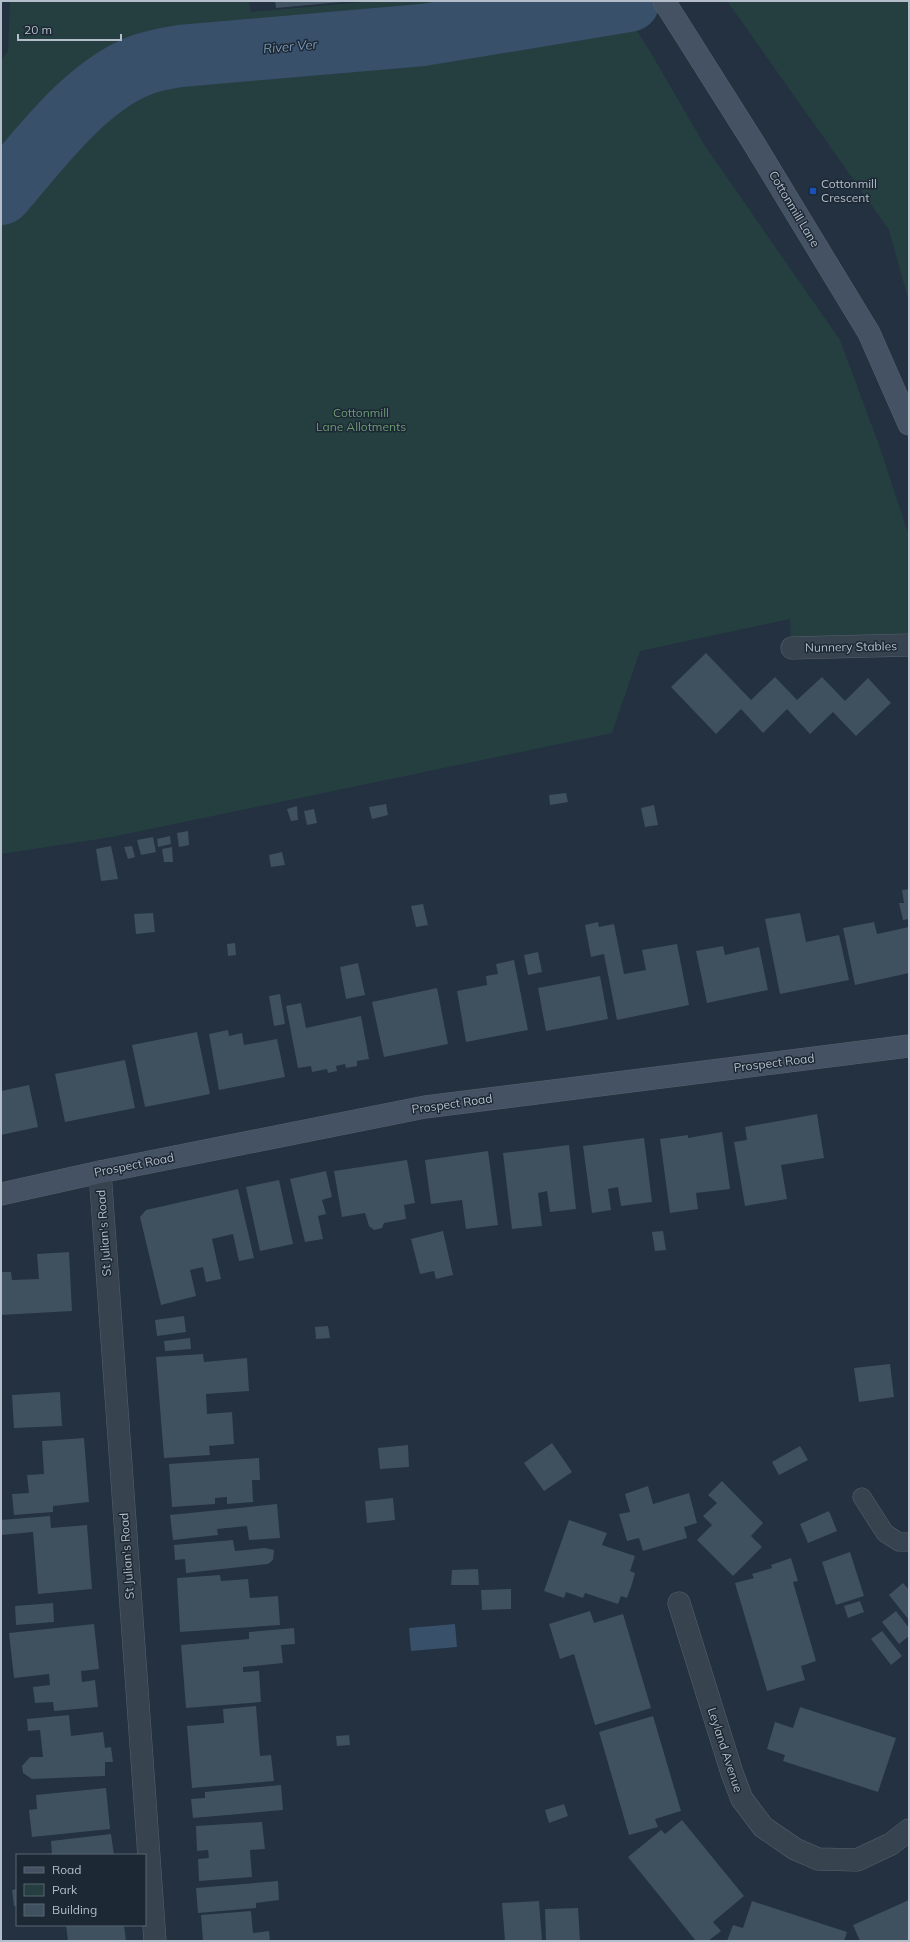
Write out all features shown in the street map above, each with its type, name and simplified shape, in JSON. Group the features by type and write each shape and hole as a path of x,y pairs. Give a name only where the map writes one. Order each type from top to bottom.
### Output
{"street":[{"name":"Cottonmill Lane","path":"668,7 753,142 869,332 909,424"},
{"name":"Nunnery Stables","path":"792,648 909,645"},
{"name":"Prospect Road","path":"1,1194 100,1172 425,1107 909,1046"},
{"name":"St Julian's Road","path":"100,1172 155,1941"},
{"name":"Leyland Avenue","path":"679,1603 732,1773 742,1799 763,1827 795,1850 818,1859 849,1860 857,1860 891,1844 909,1830"}],"lane":[{"path":"862,1497 884,1533 899,1542 909,1542"}],"green space":[{"name":"Cottonmill Lane Allotments","path":"10,1 249,1 251,12 375,1 618,1 651,53 705,146 840,340 879,445 909,536 909,633 791,642 790,619 640,651 612,733 112,837 1,854 1,60 8,51"},
{"path":"727,1 909,1 909,302 889,230"}],"water":[{"path":"455,1624 457,1647 411,1651 409,1628"}],"building":[{"path":"275,1 341,1 341,2 276,8"},
{"path":"706,653 751,700 775,677 797,700 822,677 845,701 868,678 891,703 856,736 833,712 810,734 787,709 763,733 741,709 716,734 671,687"},
{"path":"566,793 568,802 550,805 549,795"},
{"path":"386,804 388,815 372,819 369,807"},
{"path":"654,805 658,825 645,827 641,808"},
{"path":"297,806 298,820 291,821 287,809"},
{"path":"314,809 317,823 307,825 304,811"},
{"path":"188,831 189,845 179,847 177,833"},
{"path":"170,836 171,844 158,847 157,839"},
{"path":"153,837 156,852 141,855 137,840"},
{"path":"111,846 118,879 101,881 96,849"},
{"path":"132,846 135,857 128,859 124,847"},
{"path":"172,847 173,862 164,862 162,849"},
{"path":"282,852 285,865 271,867 269,855"},
{"path":"909,889 909,919 903,920 899,903 904,903 902,890"},
{"path":"423,904 428,925 416,927 411,906"},
{"path":"153,913 155,932 136,934 134,914"},
{"path":"800,913 806,942 839,935 849,980 780,994 765,919"},
{"path":"598,922 599,927 614,924 624,974 646,970 642,950 677,944 689,1005 617,1020 604,954 591,957 585,925"},
{"path":"874,922 877,934 909,927 909,973 855,985 843,928"},
{"path":"235,943 236,955 228,956 227,944"},
{"path":"723,946 725,955 759,947 768,990 707,1003 696,951"},
{"path":"538,952 542,972 528,975 524,955"},
{"path":"514,960 528,1030 466,1042 457,991 487,985 486,976 498,974 496,964"},
{"path":"358,963 365,995 346,999 340,967"},
{"path":"600,976 608,1019 546,1031 538,988"},
{"path":"437,988 448,1044 384,1057 372,1002"},
{"path":"280,994 285,1024 274,1026 269,996"},
{"path":"301,1003 306,1028 361,1016 369,1059 357,1061 357,1066 346,1068 345,1064 336,1066 337,1071 328,1073 327,1069 312,1072 311,1066 298,1068 286,1006"},
{"path":"228,1030 229,1036 242,1033 244,1045 277,1039 285,1077 219,1090 209,1034"},
{"path":"197,1032 210,1094 145,1107 132,1045"},
{"path":"125,1060 135,1108 65,1122 55,1074"},
{"path":"29,1085 38,1127 1,1135 1,1091"},
{"path":"817,1114 824,1158 781,1165 787,1199 745,1206 734,1142 747,1140 745,1127"},
{"path":"722,1132 730,1189 696,1193 698,1209 670,1213 660,1139 688,1135 688,1138"},
{"path":"644,1138 652,1202 621,1206 618,1187 608,1189 611,1210 592,1213 583,1146"},
{"path":"569,1145 576,1209 550,1212 547,1191 538,1193 542,1226 512,1229 503,1153"},
{"path":"488,1151 498,1225 466,1229 462,1200 431,1204 425,1160"},
{"path":"407,1160 415,1203 404,1205 406,1219 384,1223 382,1228 374,1230 369,1226 365,1213 342,1217 334,1171"},
{"path":"326,1171 332,1197 322,1200 326,1214 318,1216 323,1239 305,1242 290,1179"},
{"path":"279,1180 293,1244 260,1251 246,1187"},
{"path":"238,1189 254,1258 239,1261 233,1234 212,1239 221,1279 206,1282 203,1267 190,1270 196,1296 161,1305 140,1217 146,1210"},
{"path":"443,1231 453,1275 436,1279 434,1271 420,1274 411,1239"},
{"path":"663,1231 666,1250 655,1251 652,1232"},
{"path":"69,1252 72,1311 1,1315 1,1272 11,1272 12,1280 39,1279 37,1254"},
{"path":"184,1316 186,1332 157,1336 155,1320"},
{"path":"328,1326 330,1338 316,1339 315,1327"},
{"path":"190,1338 191,1349 165,1351 164,1341"},
{"path":"203,1354 204,1362 247,1358 249,1391 206,1394 207,1414 232,1412 234,1444 209,1446 210,1455 164,1458 156,1357"},
{"path":"890,1364 894,1397 859,1402 854,1368"},
{"path":"60,1392 62,1426 14,1428 12,1395"},
{"path":"84,1438 89,1502 53,1506 53,1512 14,1515 12,1494 29,1493 27,1475 44,1474 42,1441"},
{"path":"552,1443 572,1472 544,1491 524,1463"},
{"path":"408,1445 409,1467 380,1469 378,1448"},
{"path":"800,1446 808,1460 779,1475 772,1462"},
{"path":"259,1458 260,1480 252,1480 253,1502 227,1504 227,1497 215,1498 215,1504 172,1507 169,1464"},
{"path":"722,1481 763,1523 751,1536 762,1547 733,1576 697,1540 712,1525 703,1516 717,1503 708,1495"},
{"path":"648,1486 653,1504 689,1493 697,1523 684,1527 687,1538 643,1551 639,1538 627,1541 619,1514 630,1512 625,1494"},
{"path":"393,1498 395,1520 367,1523 365,1501"},
{"path":"277,1504 280,1538 249,1540 247,1526 217,1529 218,1535 173,1540 170,1515"},
{"path":"829,1511 837,1531 808,1543 800,1524"},
{"path":"50,1516 51,1528 87,1525 92,1589 38,1594 33,1532 1,1535 1,1520"},
{"path":"569,1520 607,1533 602,1545 635,1556 630,1571 635,1573 632,1584 627,1598 621,1596 618,1604 585,1593 583,1598 566,1592 564,1598 544,1591"},
{"path":"233,1540 235,1551 265,1548 274,1550 273,1560 268,1564 186,1573 185,1559 175,1560 174,1545"},
{"path":"850,1552 864,1596 836,1605 822,1562"},
{"path":"791,1558 798,1581 793,1582 816,1661 801,1666 805,1680 767,1691 735,1583 754,1578 752,1574 772,1568 771,1565"},
{"path":"478,1569 479,1585 451,1585 452,1570"},
{"path":"220,1575 221,1581 248,1579 250,1598 278,1596 280,1625 180,1632 177,1578"},
{"path":"903,1583 909,1590 909,1620 889,1595"},
{"path":"511,1589 511,1609 482,1610 481,1590"},
{"path":"860,1601 864,1612 848,1618 844,1606"},
{"path":"53,1603 54,1622 16,1625 15,1606"},
{"path":"590,1611 594,1623 623,1614 651,1708 595,1725 574,1654 560,1659 549,1624"},
{"path":"896,1611 909,1628 909,1636 899,1644 882,1622"},
{"path":"94,1624 99,1669 81,1671 82,1682 95,1680 98,1707 54,1711 53,1702 35,1703 33,1687 50,1685 49,1674 14,1678 9,1633"},
{"path":"294,1628 295,1644 281,1645 283,1663 243,1667 243,1672 259,1671 261,1702 186,1708 181,1645 249,1639 249,1632"},
{"path":"882,1631 902,1656 891,1665 871,1639"},
{"path":"256,1706 260,1756 271,1755 274,1781 192,1788 187,1726 224,1723 223,1709"},
{"path":"800,1707 896,1738 878,1792 783,1761 785,1755 767,1749 775,1722 793,1728"},
{"path":"69,1715 71,1736 103,1732 105,1748 111,1747 113,1762 105,1762 105,1776 32,1779 23,1773 22,1766 30,1757 43,1757 40,1730 28,1731 27,1719"},
{"path":"653,1716 681,1811 655,1819 658,1827 629,1835 599,1732"},
{"path":"349,1735 350,1745 337,1746 336,1736"},
{"path":"281,1785 283,1810 193,1818 191,1799 205,1798 205,1792"},
{"path":"106,1788 110,1829 32,1837 29,1810 37,1809 36,1795"},
{"path":"564,1804 568,1816 549,1823 545,1810"},
{"path":"682,1820 744,1896 713,1922 721,1931 708,1941 696,1941 628,1857 661,1830 665,1834"},
{"path":"262,1822 265,1849 250,1850 252,1877 199,1881 198,1859 209,1858 208,1850 197,1851 196,1826"},
{"path":"111,1834 114,1854 52,1854 51,1841"},
{"path":"278,1881 279,1900 256,1903 256,1908 198,1913 196,1888"},
{"path":"16,1889 16,1906 14,1906 12,1890"},
{"path":"909,1900 909,1941 860,1941 853,1925"},
{"path":"539,1901 542,1941 505,1941 502,1903"},
{"path":"752,1901 847,1932 844,1941 727,1941 733,1925 743,1928"},
{"path":"578,1908 580,1941 546,1941 545,1909"},
{"path":"251,1911 253,1933 269,1931 270,1941 203,1941 201,1915"},
{"path":"66,1926 124,1926 126,1941 68,1941"}],"waterway":[{"name":"River Ver","path":"1,194 48,138 84,102 103,86 123,73 144,64 180,56 423,35 629,1"}],"place":[{"name":"Cottonmill Crescent","path":"813,191"}]}
